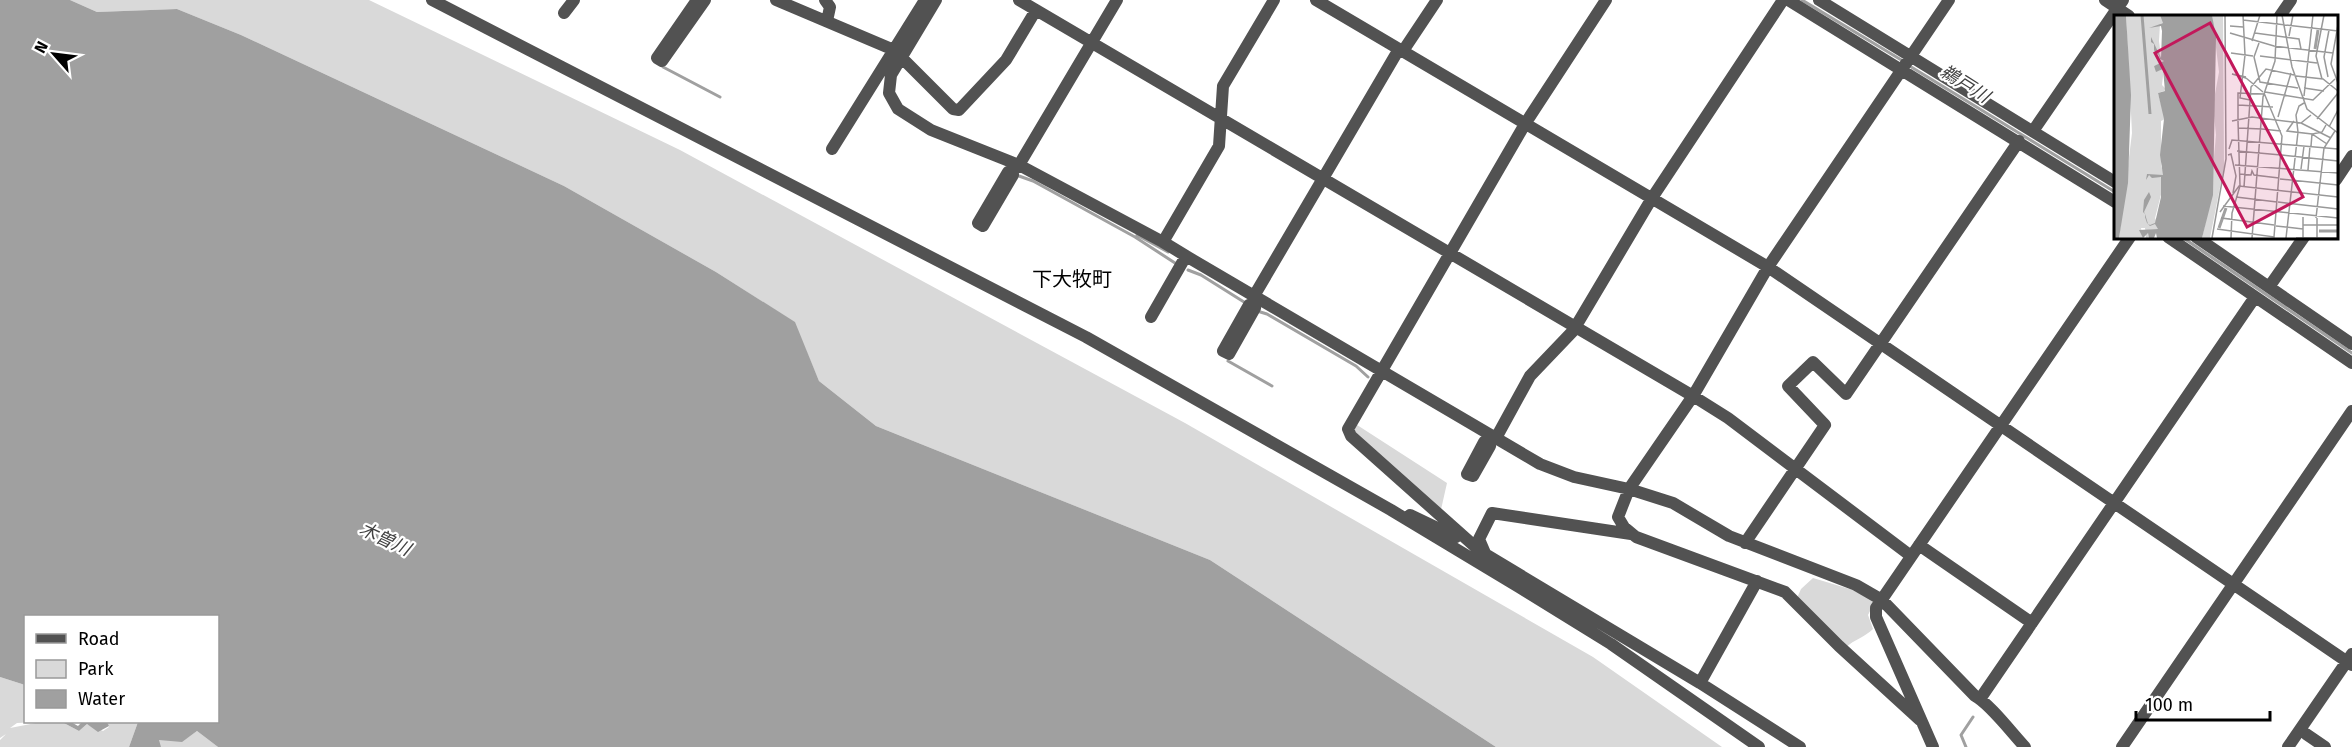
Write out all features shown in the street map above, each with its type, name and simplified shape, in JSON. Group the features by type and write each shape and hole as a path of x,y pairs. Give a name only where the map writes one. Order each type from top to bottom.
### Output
{"street":[{"path":"432,0 1086,337 1391,510 1611,644 1759,747"},
{"path":"564,13 574,0"},
{"path":"697,0 657,58 662,61 705,0"},
{"path":"776,0 897,54 953,109 958,110 1006,60 1036,10"},
{"path":"825,0 830,7 827,21"},
{"path":"925,0 897,54 889,85 889,93 898,109 931,130 1016,166 1162,242 1256,300 1381,370 1491,438 1560,473 1629,489 1673,503 1713,529 1856,585 1882,600 1983,700 2025,747"},
{"path":"831,149 936,0"},
{"path":"1019,0 1693,396 1915,550 2032,623"},
{"path":"1016,166 1089,41 1109,0"},
{"path":"1089,41 1118,0"},
{"path":"1162,242 1219,146 1223,86 1274,0"},
{"path":"1316,0 1768,267 2351,662"},
{"path":"1256,300 1402,51 1437,0"},
{"path":"1483,554 1351,436 1348,429 1525,124 1606,0"},
{"path":"1491,438 1530,376 1572,326 1649,196 1775,0"},
{"path":"1649,196 1783,0"},
{"path":"1788,0 2030,129 2114,181"},
{"path":"1819,0 2023,143 2114,201"},
{"path":"1631,534 1618,517 1629,489 1693,396 1768,267 1949,0"},
{"path":"2281,15 2291,0"},
{"path":"2030,129 2114,3 2128,15"},
{"path":"1852,398 1885,345 2023,143"},
{"path":"2337,179 2348,164"},
{"path":"2337,189 2348,164"},
{"path":"1933,747 1876,618 1876,609 2129,238"},
{"path":"2169,238 2352,363"},
{"path":"2197,238 2352,344"},
{"path":"2267,286 2295,238"},
{"path":"2267,286 2303,238"},
{"path":"1151,317 1186,256"},
{"path":"1983,700 2258,299"},
{"path":"1749,544 1798,471 1825,425 1788,386 1813,362 1846,394 1885,345"},
{"path":"2122,747 2352,411"},
{"path":"1798,471 1833,427"},
{"path":"1983,700 2032,623 2117,504"},
{"path":"1391,510 1412,515 1483,554 1700,683 1800,747"},
{"path":"1483,554 1479,538 1492,513 1631,534 1757,581 1785,592 1839,646 1920,720"},
{"path":"1700,683 1757,581"},
{"path":"2296,747 2351,662"},
{"path":"2288,747 2351,662"},
{"path":"2306,734 2325,747"}],"green space":[{"path":"70,0 369,0 680,150 1185,423 1593,657 1722,747 1496,747 1210,560 876,426 819,381 794,322 716,272 564,186 241,35 177,9 97,12"},
{"path":"1354,423 1447,483 1440,514 1355,438"},
{"path":"1813,578 1853,590 1872,600 1874,603 1868,615 1873,629 1845,648 1797,598 1801,589"},
{"path":"0,677 24,685 24,723 17,723 10,728 36,723 64,723 79,731 87,724 103,731 109,727 107,723 138,723 129,747 0,747 0,740 6,734 0,738"},
{"path":"197,731 218,747 161,747 158,743 158,740 187,738"}],"water":[{"name":"木曽川","path":"0,0 70,0 97,12 177,9 241,35 564,186 716,272 795,322 819,381 876,426 1210,560 1496,747 218,747 197,731 182,742 159,740 161,747 129,747 138,723 219,723 219,615 24,615 24,685 0,677"},
{"path":"64,723 73,723 78,726 81,723 108,723 109,726 98,732 87,724 79,731"}],"waterway":[{"name":"鵜戸川","path":"1802,0 1903,61"},
{"name":"鵜戸川","path":"1908,65 2114,191"},
{"path":"663,67 720,97"},
{"path":"1019,176 1033,181 1135,237 1175,263"},
{"path":"1137,235 1168,252"},
{"name":"鵜戸川","path":"2183,238 2352,353"},
{"path":"1188,270 1201,275 1244,302"},
{"path":"1257,311 1267,314 1356,366 1368,377"},
{"path":"1228,361 1272,386"},
{"path":"1966,747 1961,735 1973,717"}],"district":[{"name":"下大牧町","path":"1072,279"}]}
